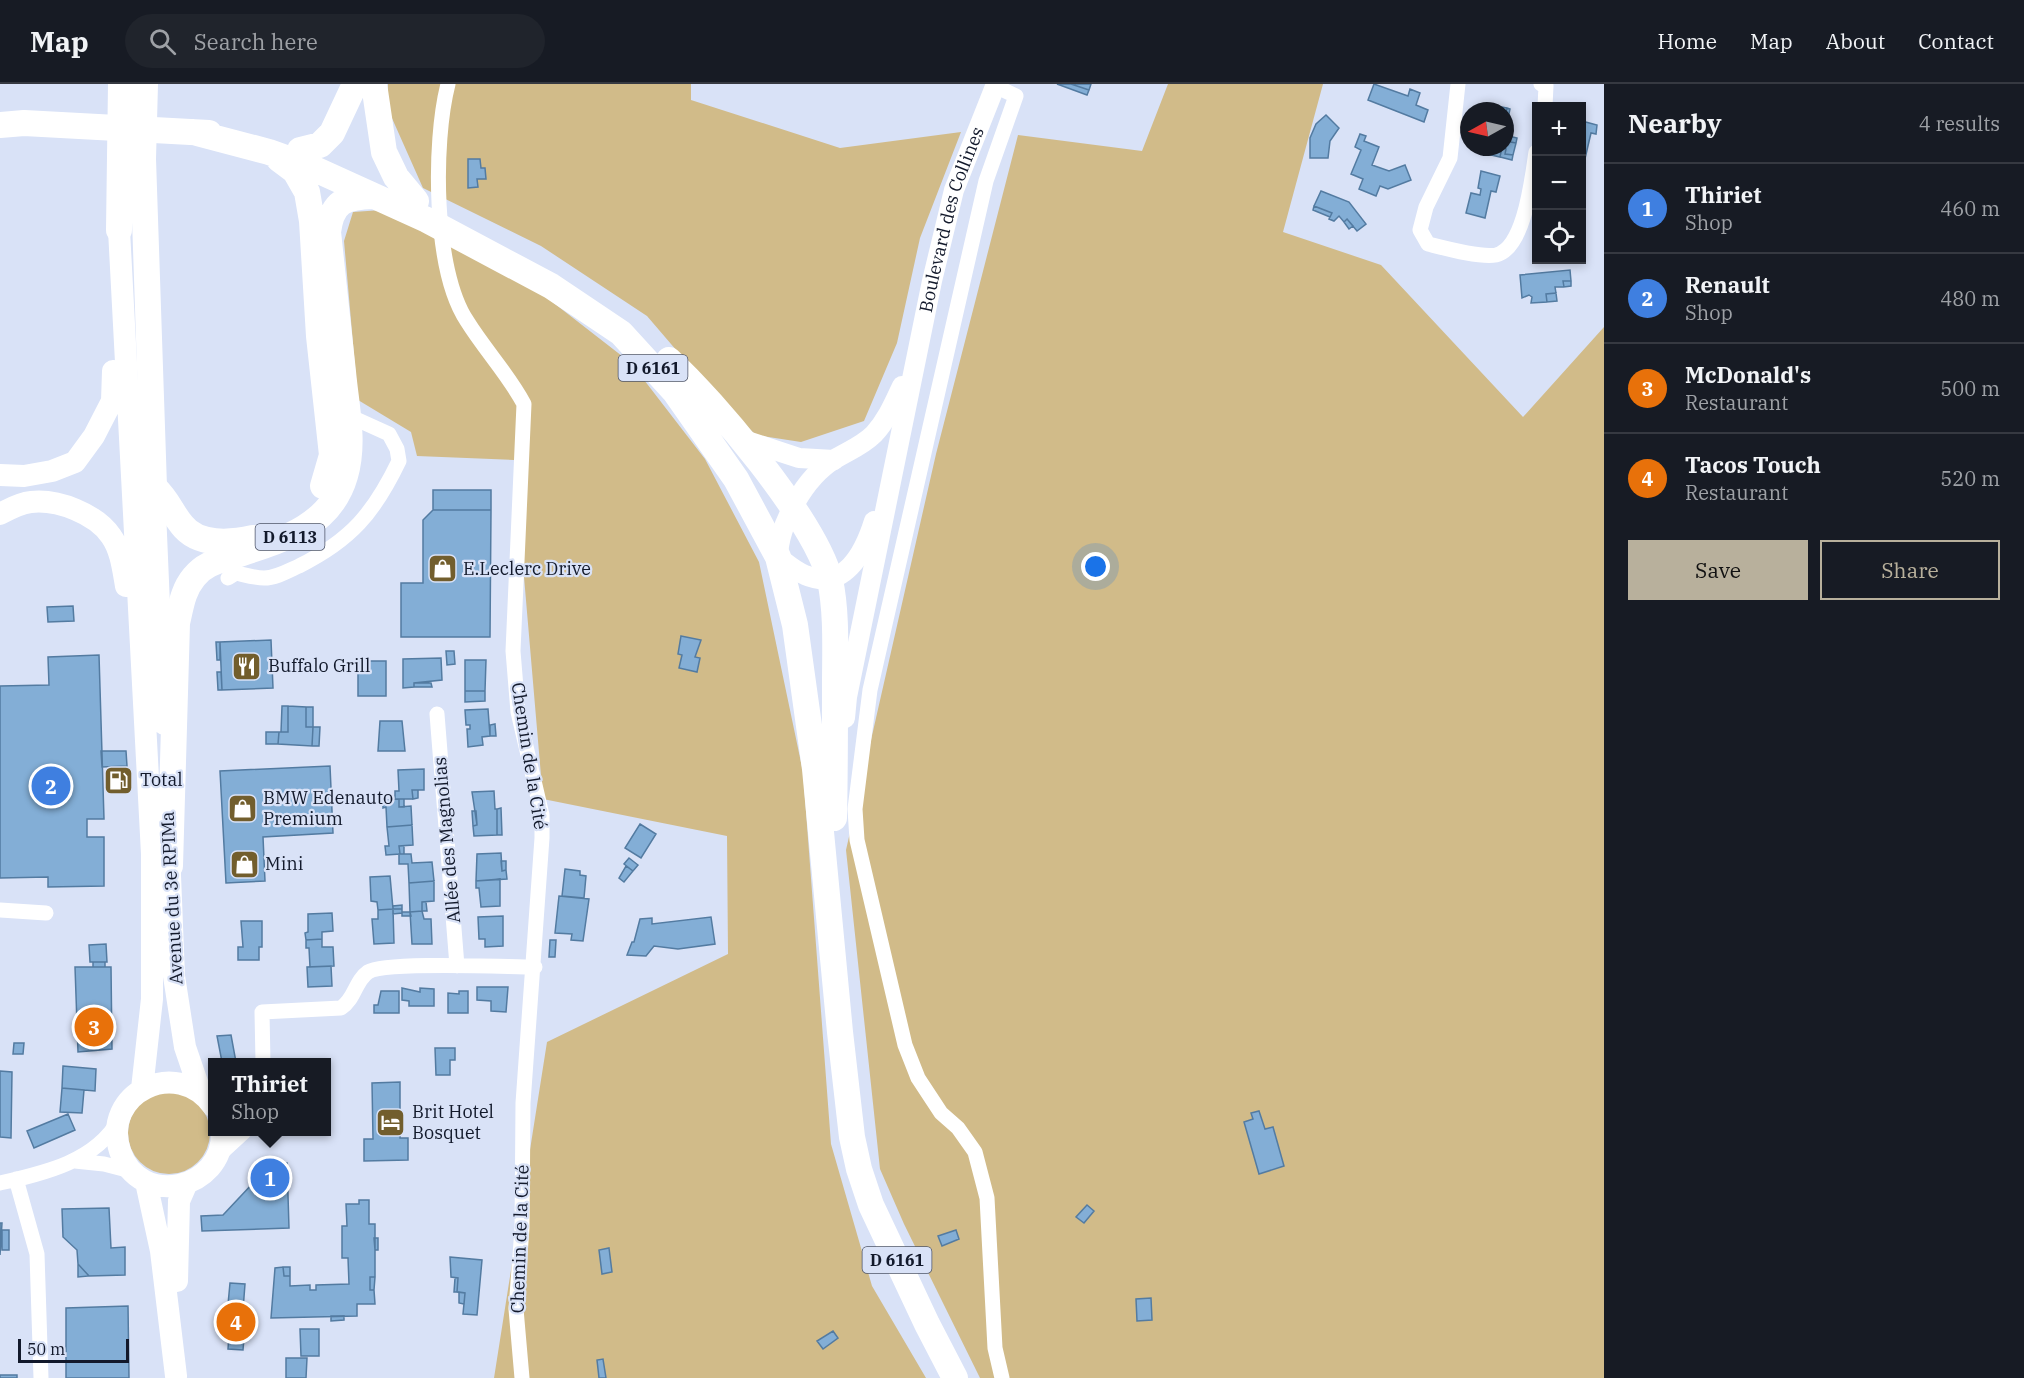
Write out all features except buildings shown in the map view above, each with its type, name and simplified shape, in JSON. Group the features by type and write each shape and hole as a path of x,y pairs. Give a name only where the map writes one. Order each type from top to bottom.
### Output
{"main road":[{"path":"121,84 119,230 147,753"},
{"name":"D 6113","path":"145,84 143,159 154,487 168,500 182,527 203,539 230,544 278,531 295,522 314,501 327,479 332,454 341,429 319,336 312,221 307,192 295,171 269,152 193,132"},
{"path":"300,150 320,145 332,133 355,84"},
{"path":"374,84 384,152 396,177 424,209"},
{"name":"D 6113","path":"0,124 24,123 193,132 259,139 300,150"},
{"name":"D 6161","path":"300,150 424,209 466,233 621,333 675,392 689,411 736,479 778,557 795,625 806,703 834,949 841,1042 859,1169 876,1216 955,1378"},
{"name":"D 6161","path":"269,152 373,196 424,209"},
{"name":"D 6113","path":"170,866 177,623 185,589 195,575 208,564 286,539 324,514 345,477 328,224 330,216 339,204 351,197 373,196"},
{"path":"0,475 24,477 52,471 75,462 94,436 112,401 111,271 119,230"},
{"name":"D 6161","path":"466,233 560,274 615,313 672,363 741,439 793,508 817,550 830,579 835,647 834,949"},
{"name":"Avenue du 3e RPIMa","path":"154,487 174,976 185,1047 206,1098"},
{"path":"0,514 32,502 61,506 92,517 111,536 122,562 147,753"},
{"name":"Avenue du 3e RPIMa","path":"142,1089 152,999 152,854 147,753"},
{"path":"176,1377 161,1251 139,1176 119,1149 119,1120 131,1099 142,1089 168,1081 182,1083 206,1098"},
{"path":"139,1176 160,1187 186,1185 198,1179 212,1166 219,1155 221,1136"},
{"path":"176,1377 179,1201 186,1185"}],"street":[{"name":"Chemin de la Cité","path":"448,84 440,113 439,185 443,260 465,320 511,379 524,404 513,651 518,712 542,815 535,967 523,1103 522,1228 516,1309 522,1378"},
{"path":"1458,84 1450,158 1426,207 1420,230 1428,244 1449,250 1495,255 1506,250 1514,243 1525,212 1535,156"},
{"path":"1541,84 1546,86 1545,102"},
{"path":"995,85 1016,96 986,181 948,360 873,679 855,809 857,840 905,1045 924,1088 941,1113 958,1128 975,1152 984,1187 990,1232 995,1348 1002,1378"},
{"name":"Boulevard des Collines","path":"915,357 954,190 995,85"},
{"path":"890,487 881,500 858,559 846,573 830,579 804,575 778,557 778,540 793,508 818,472 834,460 854,450 873,435 889,414 915,357"},
{"path":"834,825 847,697 915,357"},
{"path":"341,429 388,434"},
{"path":"341,429 388,434"},
{"path":"228,578 236,573 264,578 280,575 330,550 344,539 383,495 399,461 397,449 388,434"},
{"path":"741,439 799,458 834,460"},
{"name":"Allée des Magnolias","path":"437,714 457,966"},
{"path":"0,910 46,913"},
{"path":"263,1058 262,1012 341,1008 349,1002 359,982 371,970 457,966 535,967"},
{"path":"0,1183 75,1161 96,1147 119,1120"},
{"path":"219,1155 239,1136"},
{"path":"75,1161 104,1164 139,1176"},
{"path":"16,1179 37,1254 41,1378"}],"shaded area":[{"path":"388,84 691,84 691,100 840,148 961,132 920,238 897,343 864,421 801,442 756,435 719,400 647,316 541,246 423,188 387,107"},
{"path":"1168,84 1323,84 1283,232 1381,265 1523,417 1604,327 1604,1378 980,1378 904,1224 880,1169 846,850 936,454 1018,135 1142,151"},
{"path":"382,210 528,283 631,363 705,459 759,562 803,772 831,1144 872,1286 926,1378 494,1378 547,1042 728,954 727,836 543,799 514,460 417,456 411,432 358,400 344,241 353,212"},
{"path":"169,1092 185,1095 198,1104 207,1117 210,1136 207,1149 198,1162 185,1171 169,1174 153,1171 140,1162 131,1149 128,1133 131,1117 140,1104 153,1095"}],"place":[{"name":"E.Leclerc Drive","path":"442,569"},
{"name":"Buffalo Grill","path":"247,666"},
{"name":"Total","path":"119,780"},
{"name":"Renault","path":"51,786"},
{"name":"BMW Edenauto Premium","path":"242,808"},
{"name":"Mini","path":"244,864"},
{"name":"McDonald's","path":"94,1027"},
{"name":"Brit Hotel Bosquet","path":"391,1122"},
{"name":"Thiriet","path":"270,1178"},
{"name":"Tacos Touch","path":"236,1322"}]}
